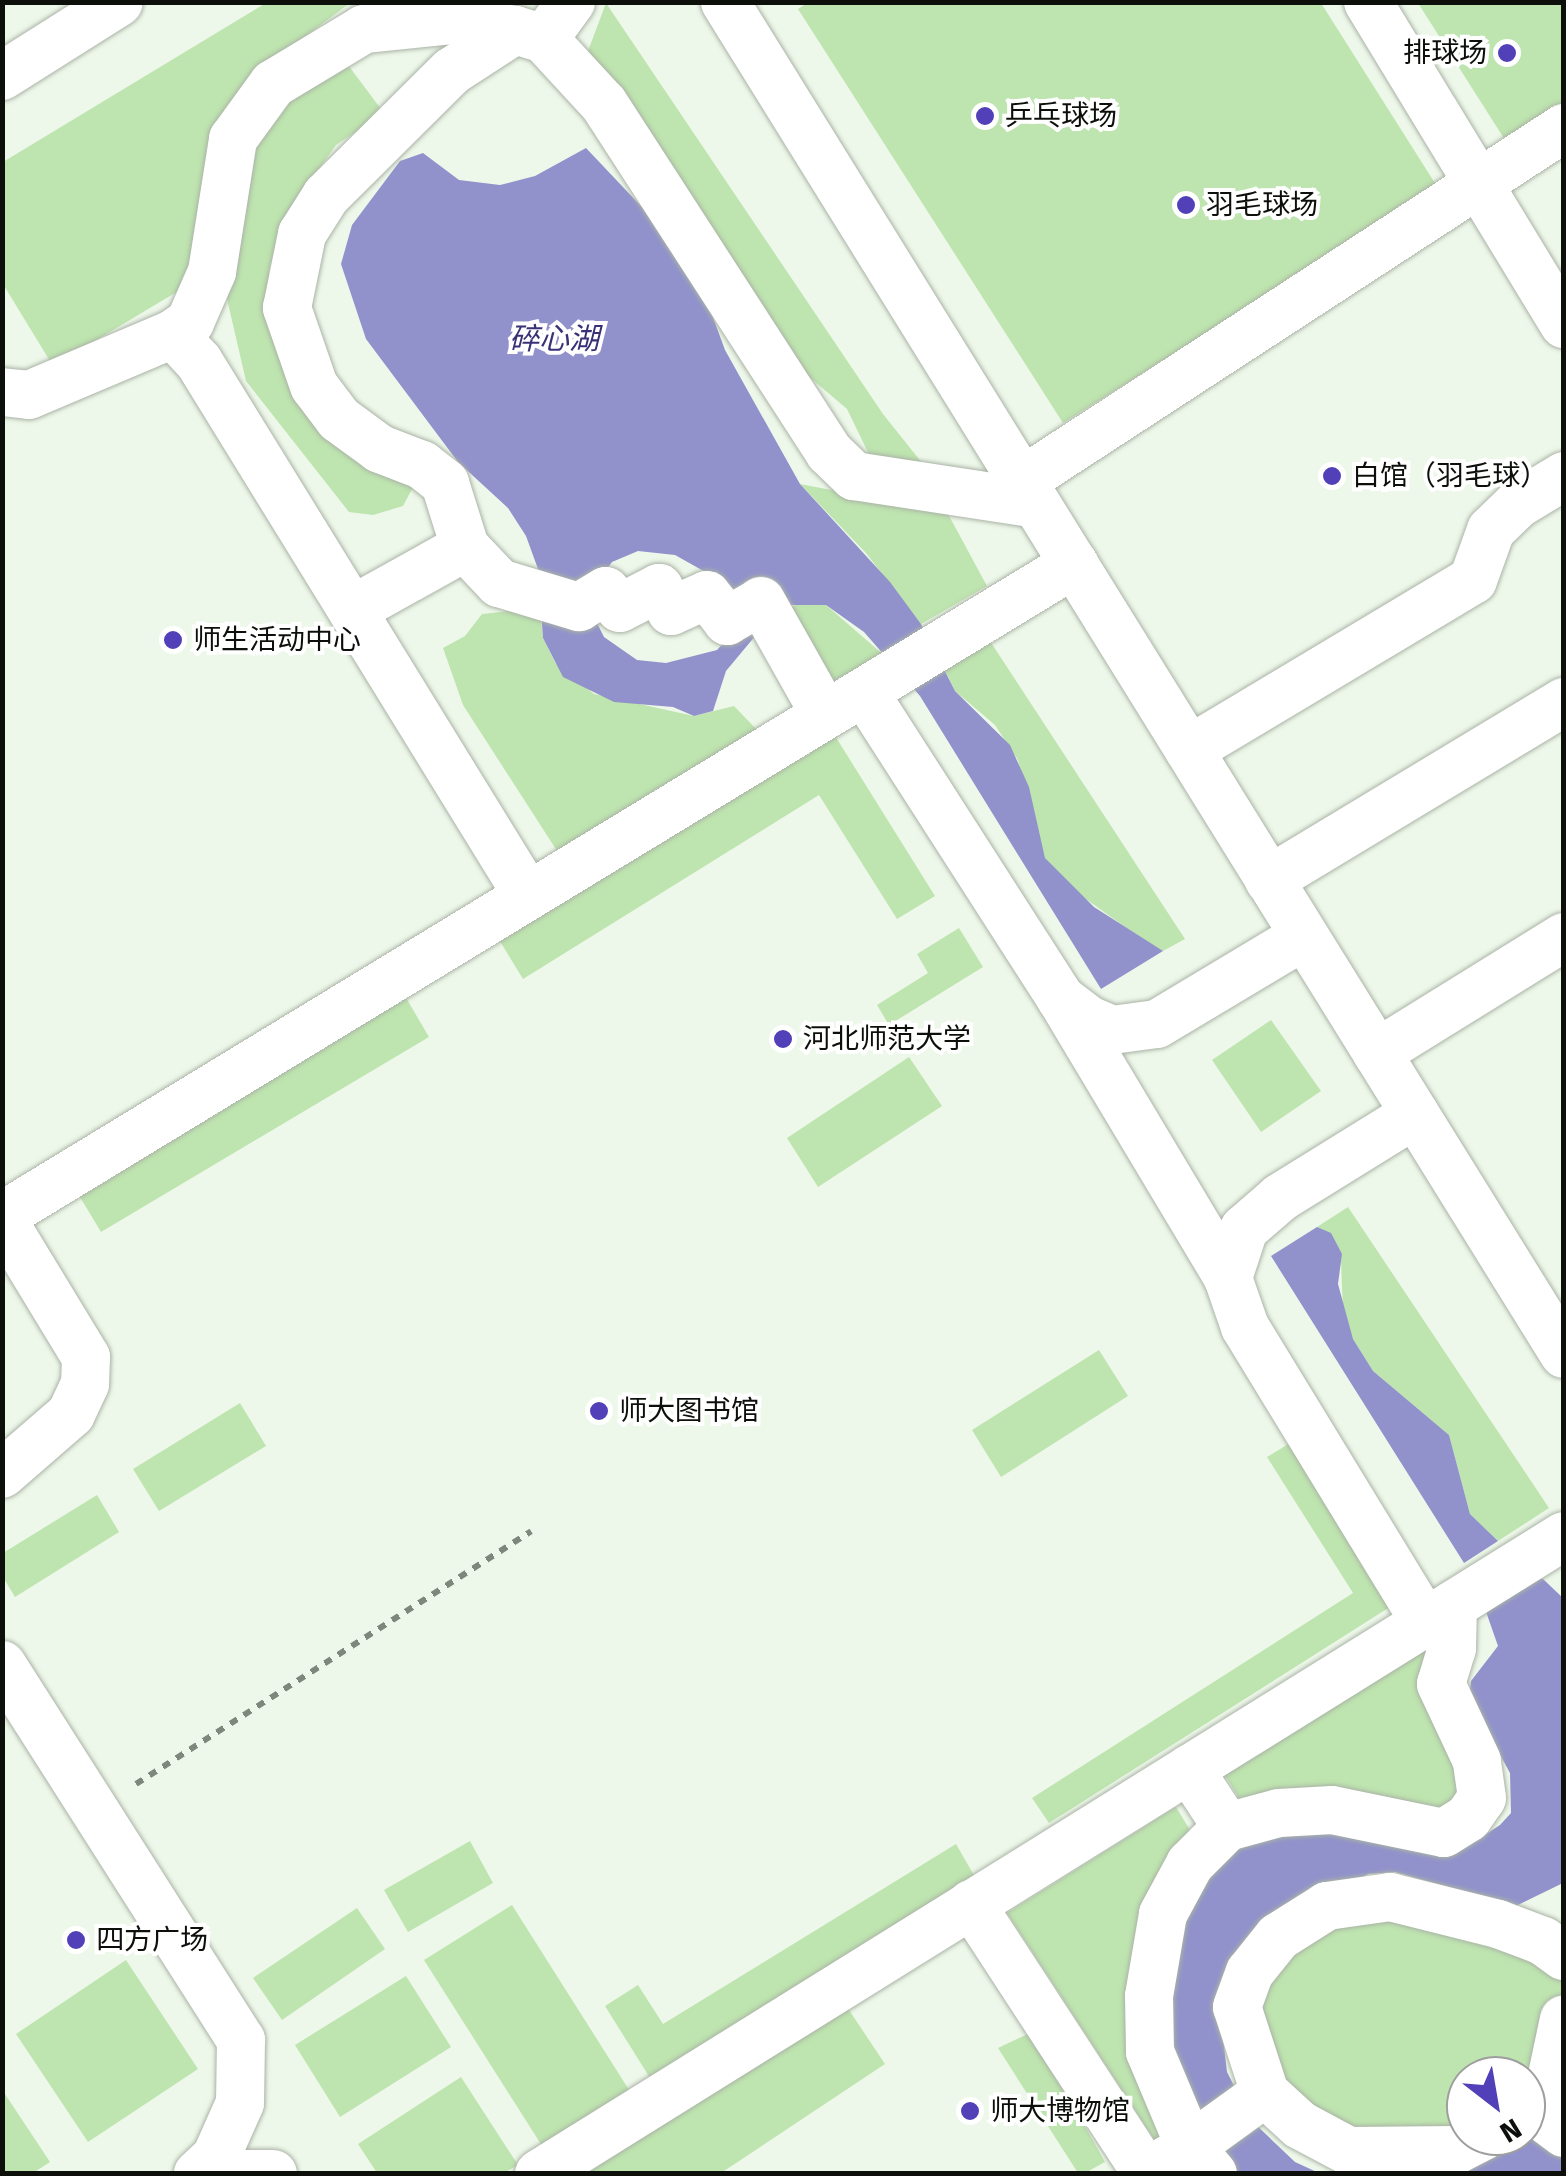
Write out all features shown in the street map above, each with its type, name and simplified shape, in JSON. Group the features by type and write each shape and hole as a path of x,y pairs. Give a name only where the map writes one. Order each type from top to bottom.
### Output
{"street":[{"path":"2,76 119,2"},
{"path":"1368,2 1564,324"},
{"path":"731,5 1564,1354"},
{"path":"2,392 29,395 173,334 190,322 207,286 224,162 249,112 294,66 340,38 425,11 543,24 604,104 829,452 854,476 1029,492 1564,128"},
{"path":"543,24 452,71 326,196 302,234 287,308 314,386 339,418 380,449 422,465 445,483 465,546 498,583 578,607 606,591 620,608 659,588 672,611 707,595 726,621 761,601 774,623 859,694 1060,999 1228,1278 1244,1326 1439,1613 1452,1650 1441,1684 1477,1761 1482,1798 1468,1818 1444,1833 1332,1810 1279,1813 1227,1827 1178,1883 1154,1955 1150,2052 1200,2154"},
{"path":"173,334 199,362 528,896"},
{"path":"1189,750 1473,580 1492,530 1518,504 1564,476"},
{"path":"352,610 465,546"},
{"path":"2,1474 70,1414 85,1384 86,1357 2,1217 1074,564"},
{"path":"1269,880 1564,702"},
{"path":"1060,999 1112,1030 1138,1030 1304,936"},
{"path":"1377,1054 1564,937"},
{"path":"1228,1278 1244,1229 1281,1197 1415,1114"},
{"path":"539,2174 1564,1536"},
{"path":"2,1664 241,2040 240,2104 216,2157 198,2174"},
{"path":"1189,1770 1227,1827"},
{"path":"1446,2150 1349,2150 1300,2125 1260,2097 1237,2006 1250,1972 1278,1937 1327,1906 1406,1900 1498,1924 1543,1941 1564,1956"},
{"path":"972,1904 1147,2173 1200,2154 1260,2097"},
{"path":"1546,2102 1564,2019"},
{"path":"227,2174 273,2174"}],"path":[{"path":"95,1810 531,1531"}],"green space":[{"name":"羽毛球场","path":"809,2 1321,3 1438,188 1063,423 798,9"},
{"path":"266,3 350,3 263,68 205,275 53,366 3,284 3,162"},
{"path":"606,3 883,414 934,478 878,473 847,409 787,358 683,182 585,59"},
{"name":"排球场","path":"1418,3 1563,3 1563,103 1505,140"},
{"path":"339,53 384,113 336,145 282,221 269,271 273,331 419,476 403,506 373,515 349,512 246,381 221,273 265,114"},
{"path":"800,484 947,512 987,586 921,624 866,553"},
{"path":"804,601 826,605 886,657 807,703 779,613"},
{"path":"540,608 543,638 555,662 594,694 694,716 734,706 759,732 559,854 463,705 443,648 465,636 482,614"},
{"path":"988,638 1185,939 1163,951 1153,947 1065,884 1045,858 1018,760 995,725 955,691 942,664"},
{"path":"832,731 935,896 897,919 819,795 523,979 498,938"},
{"path":"959,928 983,967 889,1025 877,1005 928,973 917,954"},
{"path":"405,996 429,1037 101,1232 80,1197"},
{"path":"1271,1020 1321,1091 1261,1132 1212,1060"},
{"path":"909,1057 942,1106 818,1187 787,1138"},
{"path":"1348,1207 1549,1508 1498,1541 1470,1514 1449,1435 1373,1371 1353,1339 1343,1313 1341,1260 1317,1227"},
{"path":"1099,1350 1128,1396 1001,1477 972,1430"},
{"path":"240,1403 266,1446 159,1511 133,1469"},
{"path":"1290,1443 1393,1605 1049,1823 1032,1798 1353,1593 1267,1457"},
{"path":"97,1495 119,1532 15,1597 3,1577 3,1553"},
{"path":"1434,1640 1463,1810 1249,1815 1225,1775"},
{"path":"1176,1807 1196,1840 1176,2173 1007,1913"},
{"path":"470,1841 493,1883 408,1932 384,1890"},
{"path":"956,1844 975,1877 650,2078 605,2006 638,1985 663,2024"},
{"path":"512,1905 631,2093 544,2149 424,1960"},
{"path":"357,1908 385,1949 282,2020 253,1978"},
{"path":"1354,1910 1545,1949 1563,1980 1563,1997 1546,2069 1546,2056 1446,2056 1446,2134 1375,2140 1317,2115 1255,2048 1263,1977"},
{"path":"126,1960 198,2069 88,2142 16,2034"},
{"path":"406,1976 451,2047 340,2117 295,2045"},
{"path":"845,2004 885,2064 721,2173 586,2174"},
{"path":"1032,2032 1105,2162 1085,2173 1078,2173 998,2048"},
{"path":"461,2077 518,2165 504,2173 377,2173 358,2144"},
{"path":"3,2091 50,2162 33,2173 3,2173"}],"water":[{"name":"碎心湖","path":"586,148 658,224 710,309 725,350 800,484 890,582 921,624 955,691 1010,745 1029,787 1045,858 1094,907 1163,951 1101,989 920,696 864,632 826,605 791,605 756,635 726,671 713,711 694,716 673,707 614,702 563,677 543,638 538,569 526,536 508,508 458,462 366,339 341,264 352,225 400,161 423,153 459,180 500,185 535,176","holes":["638,551 675,555 725,583 728,638 717,650 666,663 637,660 604,637 595,619 595,586 612,562"]},
{"path":"1317,1227 1331,1233 1342,1254 1338,1284 1353,1339 1373,1371 1449,1435 1470,1514 1498,1541 1464,1563 1271,1256"},
{"path":"1528,1577 1543,1579 1563,1598 1563,1883 1516,1906 1395,1872 1368,1874 1330,1894 1221,2020 1227,2072 1252,2121 1295,2162 1319,2173 1227,2174 1163,2046 1187,1890 1249,1828 1477,1840 1500,1825 1511,1813 1510,1773 1469,1698 1471,1681 1498,1646 1484,1606"},
{"path":"1563,2088 1563,2173 1435,2174 1484,2156 1546,2156 1546,2105"}],"place":[{"name":"排球场","path":"1507,53"},
{"name":"乒乓球场","path":"985,116"},
{"name":"羽毛球场","path":"1186,205"},
{"name":"白馆（羽毛球）","path":"1332,476"},
{"name":"师生活动中心","path":"173,640"},
{"name":"河北师范大学","path":"783,1039"},
{"name":"师大图书馆","path":"599,1411"},
{"name":"四方广场","path":"76,1940"},
{"name":"师大博物馆","path":"970,2111"}]}
